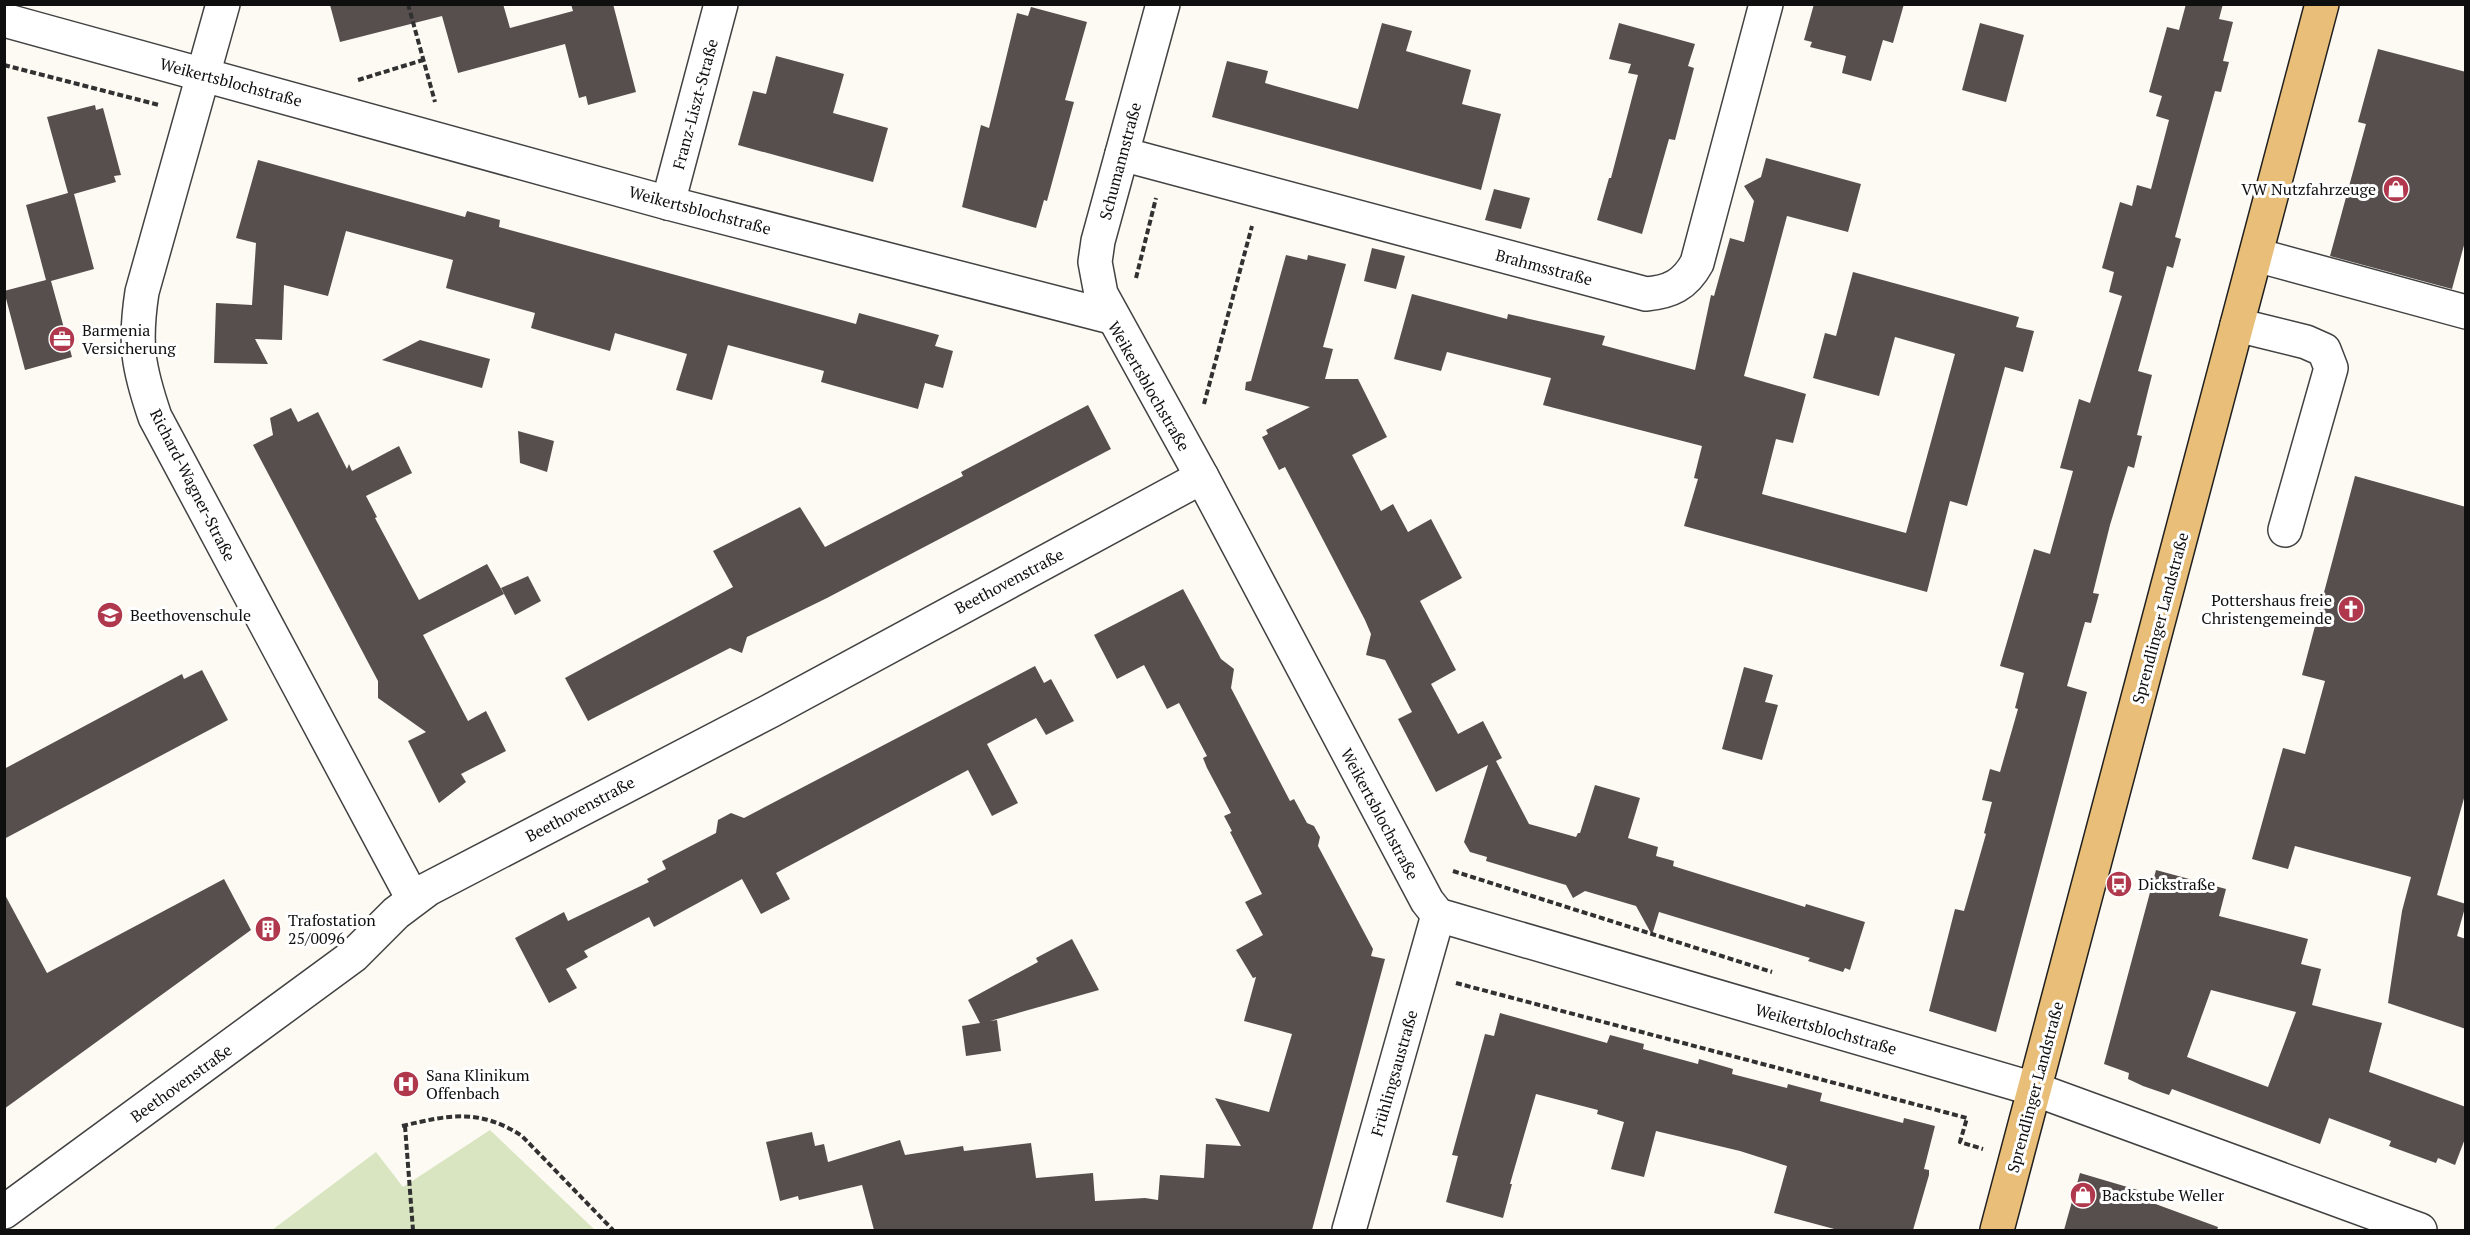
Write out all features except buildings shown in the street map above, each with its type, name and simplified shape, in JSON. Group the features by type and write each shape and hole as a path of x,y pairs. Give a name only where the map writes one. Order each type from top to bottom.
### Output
{"main road":[{"name":"Sprendlinger Landstraße","path":"1996,1230 2322,4"}],"street":[{"name":"Richard-Wagner-Straße","path":"223,4 142,292 136,339 139,364 155,417 413,899"},
{"name":"Franz-Liszt-Straße","path":"668,203 721,4"},
{"name":"Schumannstraße","path":"1111,317 1101,294 1095,262 1098,241 1163,4"},
{"name":"Brahmsstraße","path":"1122,154 1646,294 1677,288 1691,275 1697,263 1766,4"},
{"name":"Weikertsblochstraße","path":"4,20 668,203 1111,317 1202,477 1426,901 1438,915 2034,1089"},
{"path":"2256,255 2466,312"},
{"path":"2237,325 2306,342 2324,350 2331,368 2286,530"},
{"name":"Beethovenstraße","path":"4,1212 353,956 413,899 770,711 1202,477"},
{"name":"Frühlingsaustraße","path":"1349,1230 1438,915"},
{"path":"2034,1089 2421,1230"}],"path":[{"path":"408,4 445,141"},
{"path":"2376,4 2382,4"},
{"path":"1135,281 1165,166"},
{"path":"1198,397 1203,408 1261,192"},
{"path":"1448,862 1454,872 1782,975"},
{"path":"1422,974 1967,1118 1960,1142 2016,1159"},
{"path":"413,1230 404,1126 449,1115 486,1119 504,1124 522,1136 613,1230"}],"green space":[{"path":"490,1130 595,1230 272,1230 376,1152 403,1187"}],"place":[{"name":"VW Nutzfahrzeuge","path":"2396,189"},
{"name":"Barmenia Versicherung","path":"62,339"},
{"name":"Pottershaus freie Christengemeinde","path":"2351,609"},
{"name":"Beethovenschule","path":"110,615"},
{"name":"Dickstraße","path":"2119,884"},
{"name":"Trafostation 25/0096","path":"268,929"},
{"name":"Sana Klinikum Offenbach","path":"406,1084"},
{"name":"Backstube Weller","path":"2083,1195"}]}
